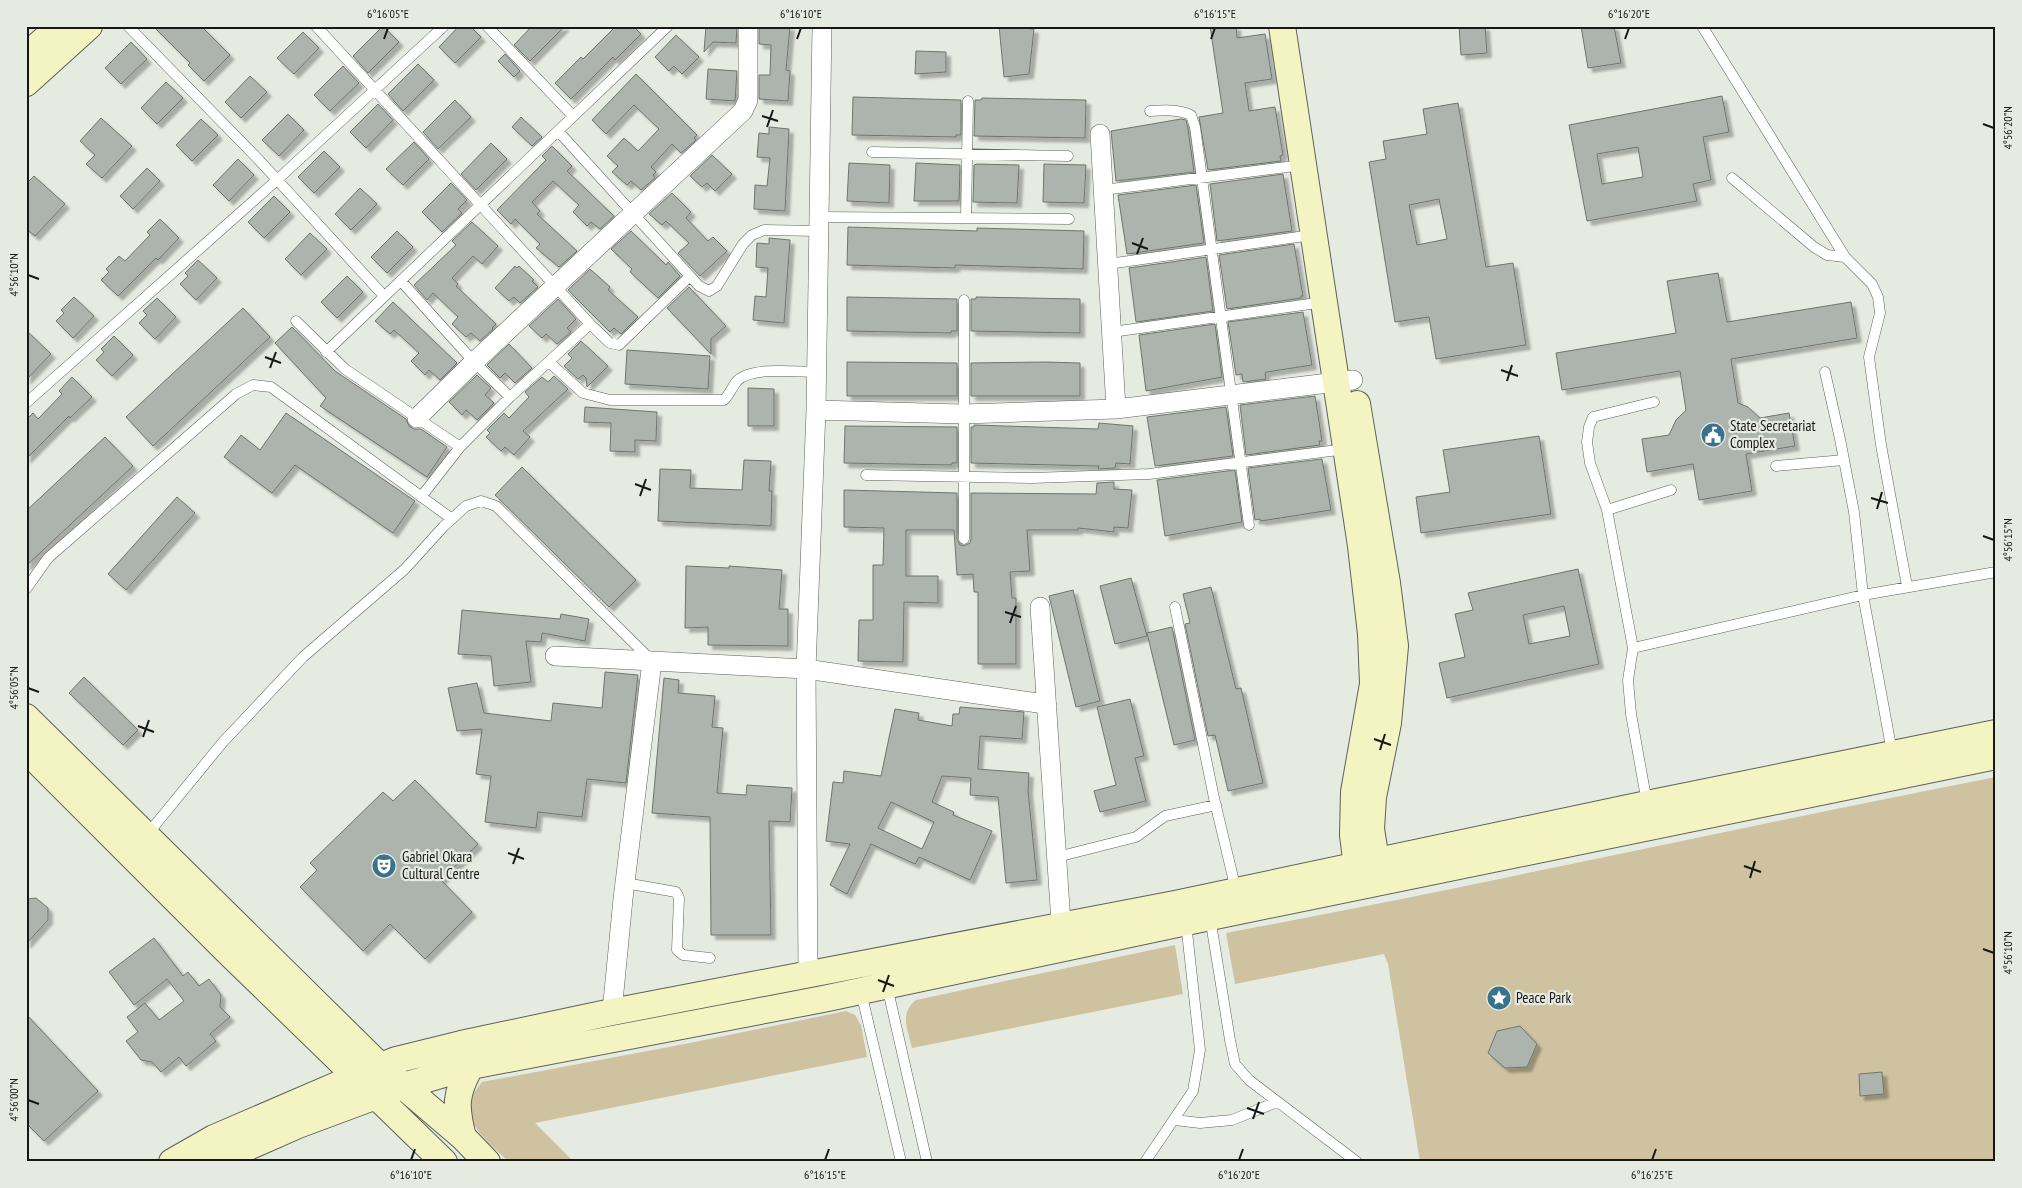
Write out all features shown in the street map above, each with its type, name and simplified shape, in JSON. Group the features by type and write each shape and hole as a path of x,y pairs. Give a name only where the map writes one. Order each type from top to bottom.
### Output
{"main road":[{"path":"26,56 60,26"},
{"path":"26,83 89,26"},
{"path":"1282,26 1324,302 1344,380 1387,583 1394,646 1388,723 1373,797 1369,874"},
{"path":"1299,26 1344,380 1346,449 1371,634 1373,684 1354,792 1353,834 1369,874"},
{"path":"26,717 31,746 356,1077 444,1162"},
{"path":"172,1162 214,1138 396,1060 461,1044 612,1012 808,975 1062,937 1198,920 1369,874 1647,804 1996,733"},
{"path":"31,746 146,837 380,1067 463,1137 487,1162"},
{"path":"214,1162 298,1125 403,1086 471,1066 861,991 1236,891 1369,874 1996,756"},
{"path":"463,1137 458,1116 457,1096 471,1066"}],"street":[{"path":"417,418 474,362 743,111 748,100 748,26"},
{"path":"808,975 806,669 817,372 822,26"},
{"path":"1100,134 1116,409"},
{"path":"816,410 963,414 1116,409 1344,380"},
{"path":"1040,607 1062,937"},
{"path":"555,656 806,669 1038,702 1047,706"},
{"path":"612,1012 625,884 652,661"}],"lane":[{"path":"128,26 277,180 384,296"},
{"path":"316,26 590,324 610,343 619,345 690,276"},
{"path":"26,402 277,180 444,26"},
{"path":"487,26 574,116"},
{"path":"326,352 668,26"},
{"path":"1702,26 1845,257 1872,284 1878,297 1880,313 1869,357 1881,445 1907,586"},
{"path":"966,218 968,101"},
{"path":"1150,111 1175,110 1191,115 1195,127 1210,250 1222,317 1249,525"},
{"path":"558,131 699,286 709,291 717,286 743,244 752,235 764,230 819,224 966,218 1069,219"},
{"path":"872,152 1068,156"},
{"path":"1103,190 1303,165"},
{"path":"1732,178 1814,247 1827,255 1845,257"},
{"path":"1108,264 1314,235"},
{"path":"401,281 474,362 510,397"},
{"path":"964,300 964,538"},
{"path":"1112,332 1324,302"},
{"path":"296,321 344,369 460,447"},
{"path":"421,496 460,447 510,397 590,324"},
{"path":"549,362 584,394 610,400 724,400 730,394 736,382 756,372 817,372"},
{"path":"1825,372 1854,512 1864,595 1892,753"},
{"path":"26,589 48,558 236,394 253,385 271,387 452,519"},
{"path":"1647,804 1631,714 1628,680 1633,648 1607,510 1590,463 1587,442 1589,427 1593,417 1654,402"},
{"path":"866,475 1032,478 1149,474 1346,449"},
{"path":"1776,466 1844,460"},
{"path":"1607,510 1671,490"},
{"path":"146,837 223,742 302,657 405,569 466,506 481,501 496,506 652,661"},
{"path":"1633,648 1864,595 1996,572"},
{"path":"1174,607 1236,891"},
{"path":"1057,857 1136,837 1165,816 1216,805"},
{"path":"625,884 676,892 679,898 677,950 683,955 710,958"},
{"path":"1198,920 1235,1064 1249,1080 1357,1162"},
{"path":"1145,1162 1194,1090 1200,1050 1198,920"},
{"path":"886,985 927,1162"},
{"path":"861,991 901,1162"},
{"path":"1175,1120 1200,1123 1232,1120 1277,1102"}],"shaded area":[{"name":"Peace Park","path":"1996,777 1996,1162 1420,1162 1388,964 1384,954 1235,984 1226,933"},
{"path":"1175,945 1183,994 912,1048 906,1016 911,1005 916,1000"},
{"path":"846,1011 855,1015 861,1025 867,1057 535,1123 574,1162 509,1162 482,1135 475,1126 471,1116 470,1105 474,1094 482,1082 690,1043"}],"building":[{"path":"153,26 201,26 230,55 204,81 188,65 190,63"},
{"path":"383,26 399,42 368,73 353,56"},
{"path":"459,26 470,26 481,37 455,63 439,47"},
{"path":"532,26 565,26 530,61 514,45"},
{"path":"616,26 633,26 641,34 615,60 613,57 571,99 555,83 581,57 583,59"},
{"path":"706,26 737,26 736,43 713,42 704,52"},
{"path":"759,26 790,26 786,70 790,71 788,101 759,99 759,75 770,75 771,45 759,44"},
{"path":"999,26 1034,29 1029,74 1004,77"},
{"path":"1210,26 1236,26 1237,38 1265,34 1272,79 1245,83 1249,111 1275,107 1283,155 1280,156 1281,161 1208,170 1199,117 1223,113"},
{"path":"1459,26 1485,26 1487,53 1461,55"},
{"path":"1581,26 1614,26 1621,63 1588,68"},
{"path":"303,32 319,48 294,74 277,58"},
{"path":"676,35 699,57 682,74 674,66 669,71 655,57"},
{"path":"131,42 147,59 121,84 105,68"},
{"path":"916,51 946,52 946,72 915,74"},
{"path":"505,54 520,71 514,77 498,61"},
{"path":"418,64 434,80 403,111 388,94"},
{"path":"343,66 359,83 330,111 314,95"},
{"path":"708,69 737,71 735,101 706,99"},
{"path":"636,74 697,135 694,138 696,140 681,153 672,144 651,167 656,172 653,175 655,178 641,190 631,181 627,185 612,172 618,166 607,156 624,138 638,151 659,129 634,105 606,134 592,120"},
{"path":"250,76 267,92 241,118 225,102"},
{"path":"166,82 183,98 157,124 141,108"},
{"path":"1722,96 1729,132 1703,137 1711,180 1693,184 1697,201 1587,221 1569,125","holes":["1638,147 1643,177 1602,184 1597,154"]},
{"path":"853,97 961,100 961,135 956,135 956,137 852,135"},
{"path":"982,98 1086,100 1085,138 974,136 975,100 981,100"},
{"path":"455,100 471,117 438,149 423,132"},
{"path":"1458,103 1486,267 1513,263 1526,345 1436,359 1429,317 1395,322 1369,162 1386,159 1383,141 1427,134 1423,109","holes":["1439,199 1447,239 1417,245 1409,205"]},
{"path":"378,104 393,120 366,148 350,132"},
{"path":"288,114 304,130 279,156 262,140"},
{"path":"521,117 542,137 532,146 512,127"},
{"path":"101,118 132,146 102,178 86,164 95,155 80,141"},
{"path":"201,119 218,135 192,161 176,145"},
{"path":"1181,119 1186,120 1194,172 1116,181 1111,131"},
{"path":"769,127 789,129 785,211 754,209 755,185 767,186 770,158 757,157 759,133 769,134"},
{"path":"414,142 429,159 403,185 386,169"},
{"path":"491,143 507,159 476,190 461,174"},
{"path":"552,146 572,166 567,171 614,216 600,229 591,222 587,226 573,212 579,205 553,181 532,202 540,211 537,214 577,251 559,267 536,248 540,244 515,219 511,224 497,210 546,160 542,156"},
{"path":"324,151 340,167 314,193 298,177"},
{"path":"712,155 732,174 715,191 707,183 702,187 690,176"},
{"path":"238,159 254,175 229,201 213,185"},
{"path":"849,163 890,165 889,203 847,201"},
{"path":"916,163 960,165 959,201 914,201"},
{"path":"1044,164 1086,165 1084,203 1043,202"},
{"path":"974,165 1019,165 1017,203 973,202"},
{"path":"147,168 160,181 133,209 120,196"},
{"path":"1283,174 1292,231 1217,241 1210,184"},
{"path":"34,176 65,204 35,236 26,229 26,184"},
{"path":"451,183 467,200 458,209 462,213 442,232 422,212"},
{"path":"1196,185 1204,243 1127,254 1118,195"},
{"path":"360,188 377,204 351,230 335,214"},
{"path":"672,193 691,212 686,218 708,241 713,237 727,251 700,276 678,253 689,243 666,221 662,225 649,214"},
{"path":"274,196 290,212 264,238 248,222"},
{"path":"160,219 179,238 118,296 101,280 109,272 106,269 119,256 125,261 150,235 147,232"},
{"path":"472,222 498,246 482,264 473,256 452,278 458,284 456,286 496,324 480,341 471,333 466,337 452,324 458,317 433,293 427,300 414,285 456,245 452,241"},
{"path":"848,227 977,231 977,228 1084,231 1083,269 955,265 955,268 847,265"},
{"path":"397,231 413,247 387,273 371,257"},
{"path":"631,231 666,265 668,262 680,276 658,298 630,272 632,269 611,249"},
{"path":"310,233 327,249 301,275 285,259"},
{"path":"769,238 790,240 784,323 753,320 755,296 766,297 768,268 756,267 757,243 769,244"},
{"path":"1294,244 1303,296 1301,298 1227,309 1219,255"},
{"path":"1206,257 1213,311 1136,322 1129,268"},
{"path":"198,260 217,278 196,300 180,284 188,276 185,273"},
{"path":"515,266 517,268 519,266 534,280 532,281 538,287 520,303 514,297 509,301 495,288"},
{"path":"590,269 610,287 608,290 638,317 621,334 614,328 610,332 568,290"},
{"path":"1718,273 1727,322 1851,302 1857,338 1731,359 1738,403 1748,407 1760,418 1789,413 1795,446 1746,454 1752,491 1699,500 1693,464 1647,472 1642,439 1669,435 1676,420 1686,410 1680,371 1562,390 1556,353 1676,333 1667,281"},
{"path":"347,276 363,292 337,318 321,302"},
{"path":"689,287 726,326 711,339 711,354 667,308"},
{"path":"74,297 94,316 73,338 56,321 64,313 61,310"},
{"path":"847,297 957,299 957,331 951,331 951,333 847,331"},
{"path":"976,297 1080,299 1080,333 971,331 971,299 976,299"},
{"path":"157,298 176,317 155,339 139,323 147,315 143,311"},
{"path":"558,299 576,319 567,328 571,332 557,344 546,334 542,338 529,326"},
{"path":"393,302 457,363 440,380 429,370 425,375 411,361 419,353 394,330 390,334 375,321"},
{"path":"243,308 270,337 153,446 126,417"},
{"path":"1303,312 1312,365 1267,372 1265,373 1266,379 1243,382 1242,374 1236,375 1228,322"},
{"path":"1215,324 1222,377 1146,391 1139,335"},
{"path":"292,327 335,371 406,419 409,426 414,429 421,429 447,447 427,477 320,406 326,398 275,343"},
{"path":"26,330 51,354 26,380"},
{"path":"114,336 133,355 112,376 96,360 104,352 101,349"},
{"path":"581,341 608,366 587,387 586,378 583,375 578,379 564,366 572,358 568,354"},
{"path":"509,344 532,368 515,383 505,373 500,378 487,365"},
{"path":"627,350 710,356 708,389 625,384"},
{"path":"847,362 957,363 957,396 847,396"},
{"path":"971,363 1080,363 1080,396 971,396"},
{"path":"477,375 491,388 485,395 494,403 477,420 466,410 462,415 449,402"},
{"path":"554,376 568,389 523,431 530,437 514,455 505,447 501,451 486,437 490,433 487,430 504,413 509,418 529,397 525,392 542,377 548,382"},
{"path":"72,377 92,397 70,418 69,416 26,459 26,420 33,413 38,419 62,394 59,391"},
{"path":"748,388 774,389 774,426 748,426"},
{"path":"1315,396 1322,441 1319,441 1320,445 1246,455 1240,405"},
{"path":"585,407 657,412 656,441 635,440 635,452 610,451 611,423 584,422"},
{"path":"1226,407 1233,456 1155,466 1147,417"},
{"path":"286,413 415,501 393,533 295,465 272,493 224,457 241,435 260,450"},
{"path":"1099,423 1133,426 1130,464 1116,463 1115,468 1098,469 1099,466 971,463 971,427 974,427 974,425 1098,429"},
{"path":"845,426 957,427 957,463 952,463 952,465 844,463"},
{"path":"1539,436 1551,514 1421,533 1416,497 1450,492 1443,450"},
{"path":"105,437 133,466 26,566 26,511"},
{"path":"1322,459 1331,510 1261,521 1260,519 1255,520 1248,468"},
{"path":"744,460 771,461 769,491 772,491 771,526 658,521 660,469 691,470 690,488 742,490"},
{"path":"522,467 636,580 609,607 495,495"},
{"path":"1235,470 1242,522 1165,536 1157,480"},
{"path":"1114,482 1114,489 1132,490 1128,528 1114,527 1114,532 1078,528 1078,530 1027,530 1030,571 1010,572 1012,598 1016,598 1016,664 978,664 978,592 974,592 973,574 957,575 954,530 906,530 906,576 938,576 938,603 904,602 903,662 858,661 859,620 873,620 873,565 883,565 884,528 844,527 844,490 957,493 957,539 960,545 964,546 970,543 971,539 971,493 1096,494 1097,483"},
{"path":"177,497 195,513 126,590 108,574"},
{"path":"686,566 729,568 729,566 782,570 779,609 788,609 788,646 708,645 708,627 685,628"},
{"path":"1578,569 1599,664 1447,698 1439,663 1465,657 1455,614 1473,610 1468,593","holes":["1564,606 1570,636 1529,644 1523,615"]},
{"path":"1131,578 1147,636 1115,644 1100,586"},
{"path":"1211,587 1236,689 1241,688 1263,783 1228,791 1215,735 1208,736 1185,624 1190,623 1183,594"},
{"path":"1073,590 1100,701 1076,707 1049,596"},
{"path":"462,610 560,619 561,614 589,619 585,641 542,633 541,642 526,641 531,682 494,686 491,656 458,654"},
{"path":"1172,627 1195,740 1174,745 1147,633"},
{"path":"605,672 638,675 626,783 587,779 582,817 538,812 536,828 485,822 491,776 476,774 482,729 457,731 448,688 477,683 484,713 551,721 553,703 602,708"},
{"path":"84,677 138,730 123,745 69,693"},
{"path":"664,678 679,680 678,693 715,696 712,727 723,728 717,793 746,795 747,785 792,788 790,822 769,821 771,935 711,935 710,817 652,813"},
{"path":"1130,699 1144,756 1135,758 1146,801 1100,812 1094,791 1116,785 1097,707"},
{"path":"960,707 1024,712 1022,739 980,736 978,769 1029,773 1028,790 1037,880 1006,883 998,797 970,795 971,778 942,776 932,802 954,812 953,815 992,831 970,880 919,857 915,864 871,844 847,894 830,885 850,844 826,841 833,782 843,783 844,771 881,776 895,709 919,713 918,720 952,726 953,714 959,714","holes":["891,802 934,822 922,849 878,828"]},
{"name":"Gabriel Okara Cultural Centre","path":"415,780 478,844 441,880 472,912 425,959 390,924 363,951 300,887 317,870 310,863 383,792 393,801"},
{"path":"36,898 48,908 48,920 26,944 26,899"},
{"path":"154,938 183,976 188,972 199,986 209,979 221,995 220,1007 230,1017 210,1034 216,1041 186,1066 179,1057 161,1072 152,1062 141,1060 126,1041 138,1032 127,1017 145,1003 159,1020 184,1001 167,979 134,1005 109,972"},
{"path":"26,1014 98,1091 44,1141 26,1123"},
{"path":"1520,1026 1537,1044 1527,1067 1505,1068 1488,1053 1497,1031"},
{"path":"1882,1072 1884,1094 1860,1096 1859,1074"}],"place":[{"name":"State Secretariat Complex","path":"1713,435"},
{"name":"Gabriel Okara Cultural Centre","path":"384,866"},
{"name":"Peace Park","path":"1499,998"}]}
